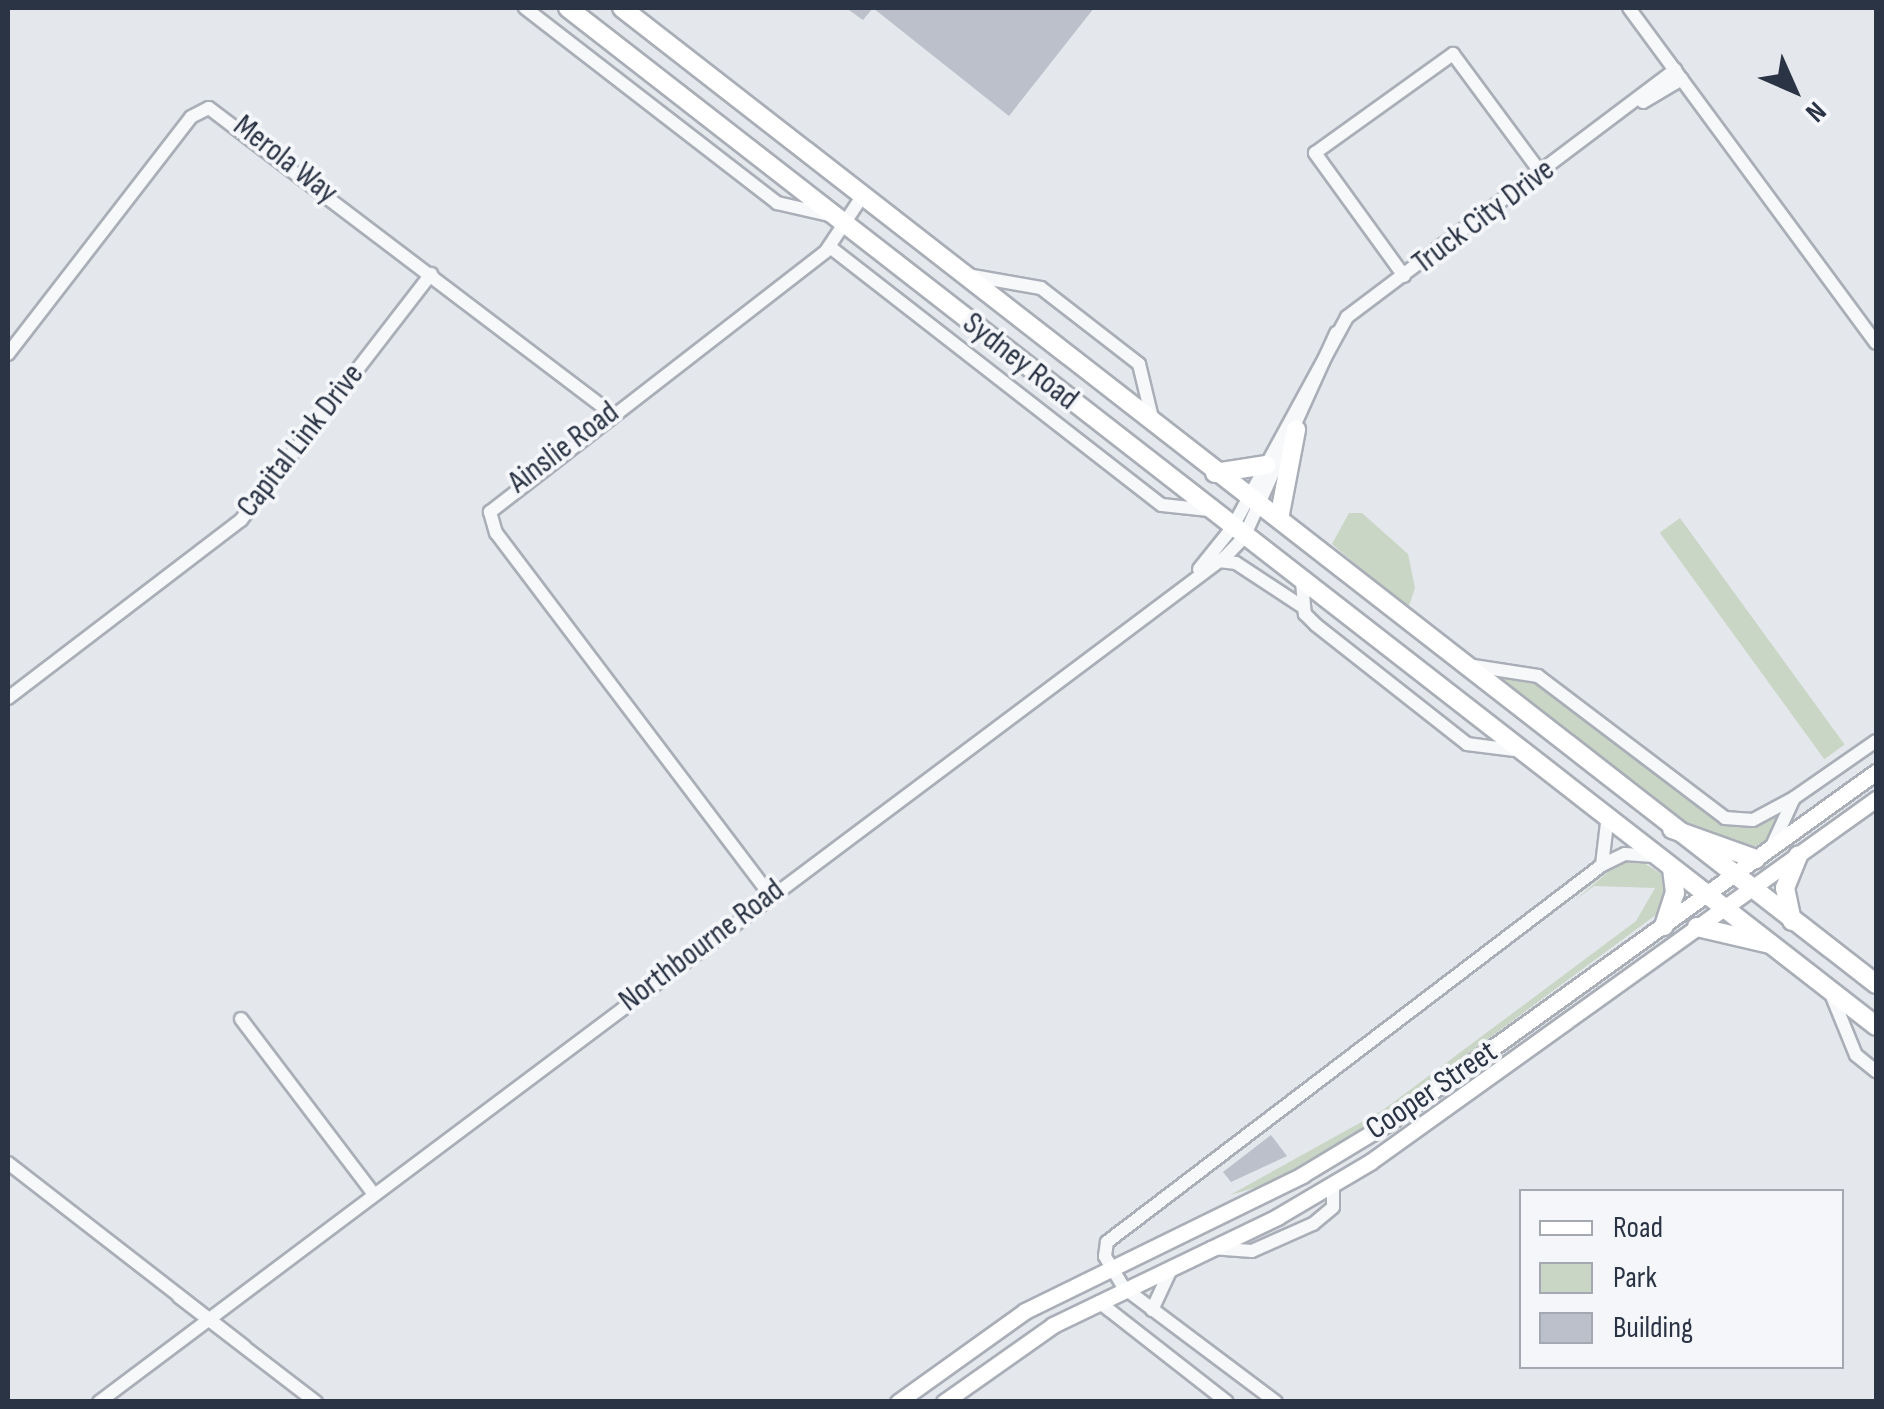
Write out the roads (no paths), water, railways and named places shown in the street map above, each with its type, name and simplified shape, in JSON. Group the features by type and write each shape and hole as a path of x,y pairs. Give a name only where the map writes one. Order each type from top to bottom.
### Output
{"highway":[{"name":"Sydney Road","path":"568,8 1514,750 1876,1026"},
{"name":"Sydney Road","path":"622,8 1279,519 1731,878 1869,974 1876,984"},
{"path":"1279,519 1296,430"},
{"path":"1215,473 1266,466"},
{"path":"1667,828 1764,854"},
{"path":"1792,921 1785,888 1798,856"},
{"path":"1664,926 1675,893 1672,870"},
{"path":"1697,927 1749,946 1770,944"}],"main road":[{"name":"Cooper Street","path":"898,1402 1024,1312 1110,1265 1349,1148 1548,1010 1876,772"},
{"name":"Cooper Street","path":"944,1402 1053,1326 1333,1186 1876,799"},
{"path":"1548,1010 1560,1026"},
{"path":"1349,1148 1370,1162"},
{"path":"1302,1174 1333,1186"},
{"path":"1152,1244 1154,1255 1173,1265"},
{"path":"1024,1312 1053,1326"}],"street":[{"name":"Sydney Road","path":"525,8 776,203 838,220"},
{"path":"1628,8 1876,343"},
{"path":"1404,276 1314,153 1453,54 1542,174"},
{"name":"Truck City Drive","path":"1254,502 1266,466 1336,333 1404,276 1679,75"},
{"name":"Merola Way","path":"10,346 190,117 209,108 612,413"},
{"name":"Ainslie Road","path":"770,895 490,522 500,497 830,246 838,220 863,195"},
{"name":"Sydney Road","path":"830,246 1162,505 1209,510"},
{"name":"Capital Link Drive","path":"8,698 237,524 431,274"},
{"name":"Sydney Road","path":"964,274 1032,284 1139,364 1153,423"},
{"name":"Truck City Drive","path":"1238,533 1296,430 1336,333"},
{"name":"Northbourne Road","path":"1191,578 1238,533"},
{"name":"Northbourne Road","path":"99,1402 1191,578 1219,561 1238,533"},
{"name":"Sydney Road","path":"1219,561 1236,563 1303,607 1316,626 1467,744 1514,750"},
{"path":"1302,582 1303,607"},
{"name":"Sydney Road","path":"1465,665 1538,676 1725,818 1754,820 1794,798 1876,741"},
{"path":"1764,854 1794,798"},
{"path":"1602,865 1608,823"},
{"path":"1276,1402 1124,1288 1104,1250 1114,1234 1602,865 1625,854 1653,856"},
{"path":"1828,989 1856,1055 1876,1071"},
{"path":"241,1019 374,1194"},
{"path":"8,1163 316,1402"},
{"name":"Cooper Street","path":"1211,1248 1252,1251 1313,1224 1332,1207 1333,1186"},
{"path":"1152,1310 1173,1265"},
{"path":"1099,1302 1227,1402"}]}
